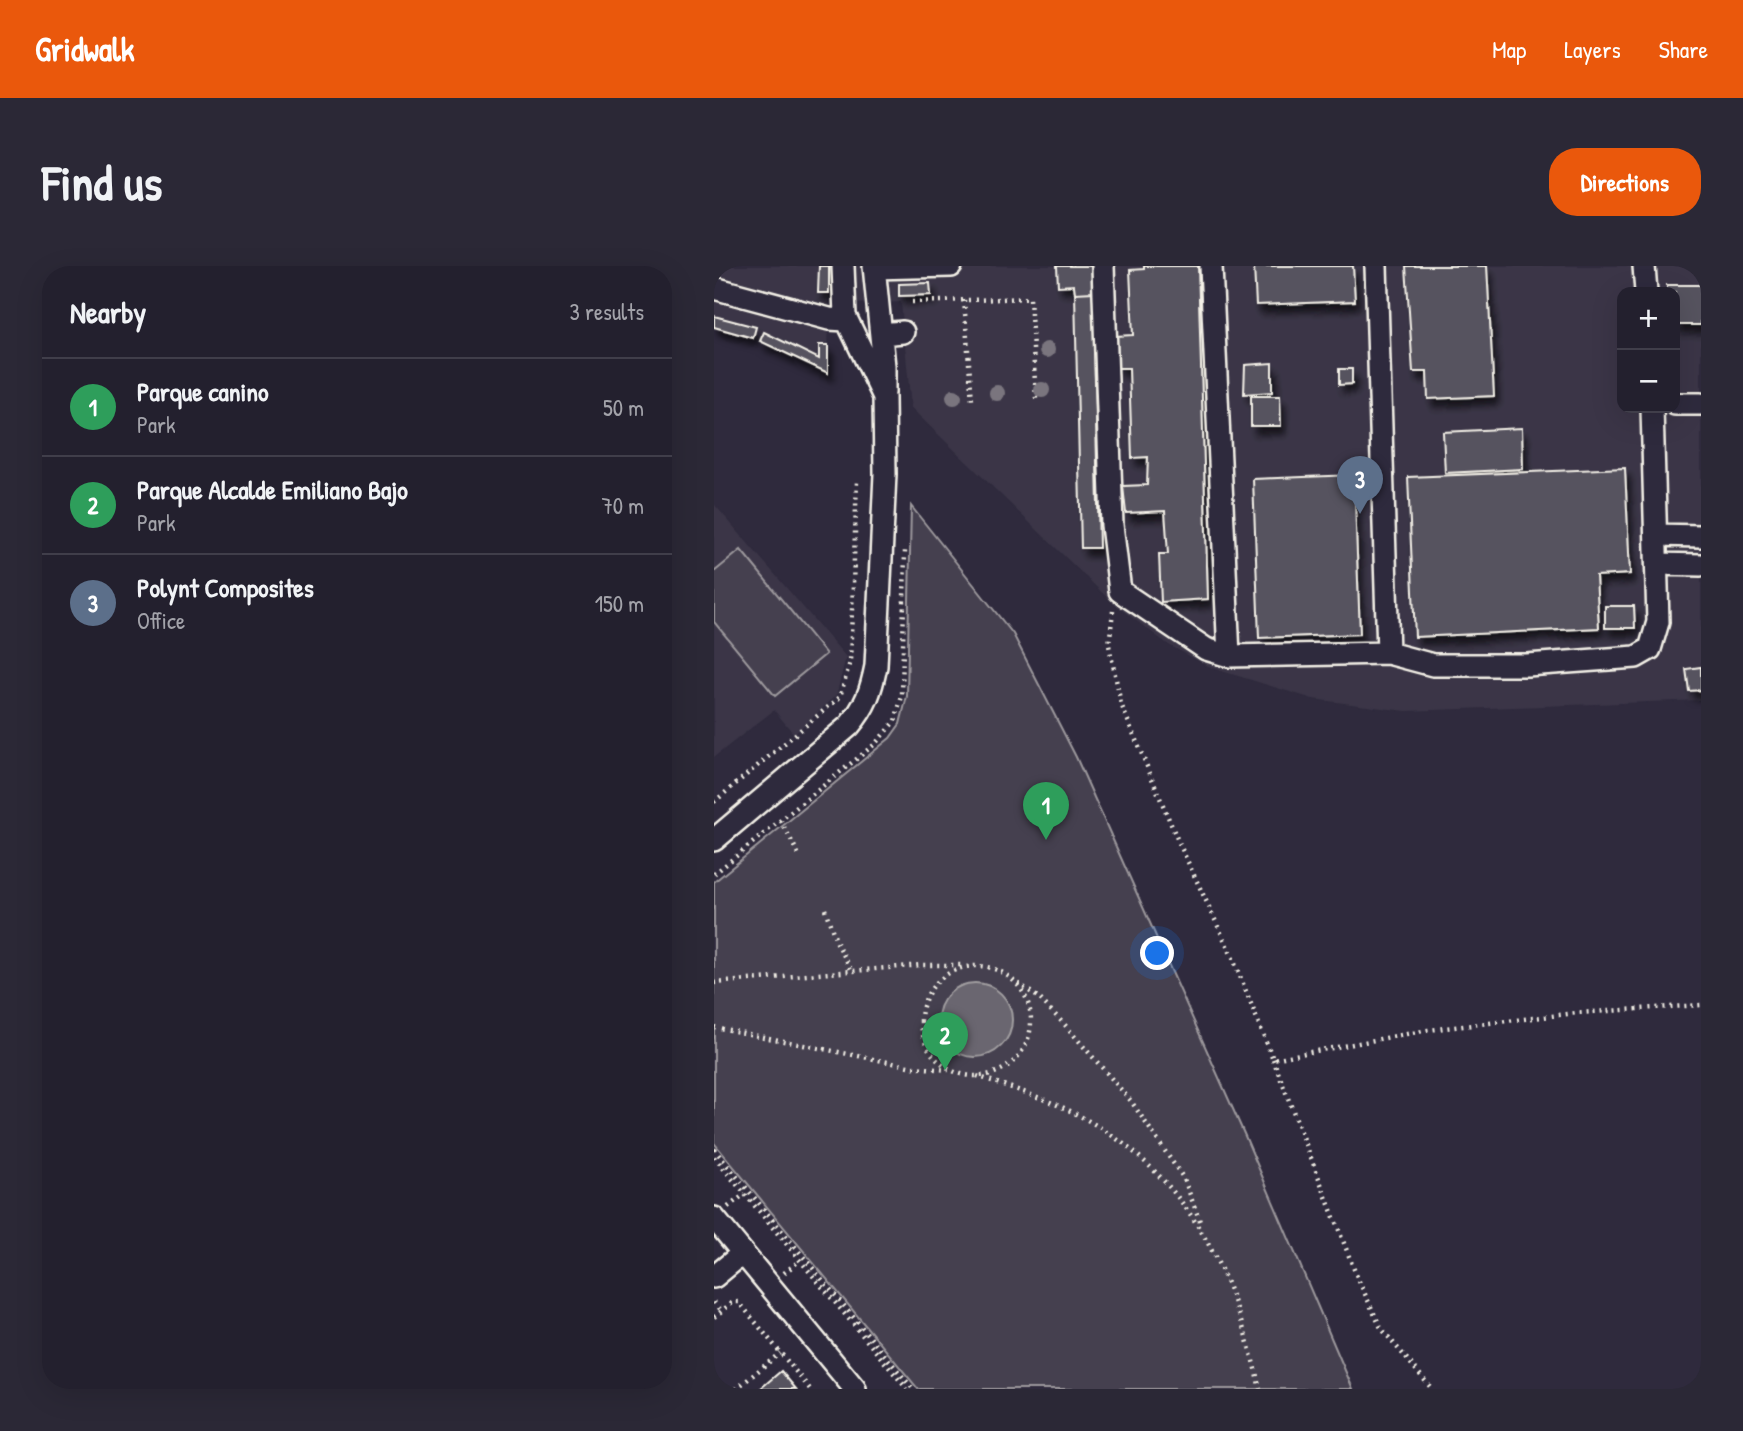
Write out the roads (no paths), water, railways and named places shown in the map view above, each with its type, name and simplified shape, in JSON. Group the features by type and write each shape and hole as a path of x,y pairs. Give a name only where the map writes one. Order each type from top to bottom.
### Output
{"street":[{"path":"843,266 846,320 884,397"},
{"path":"714,840 828,746 849,726 869,699 877,639 885,474 881,334 874,267 951,266"},
{"path":"1103,266 1112,525 1120,591 1206,649 1229,656 1388,653 1433,665 1527,665 1636,657 1650,649 1656,636 1657,564 1652,413"},
{"path":"1211,266 1229,656"},
{"path":"1376,266 1388,653"},
{"path":"1644,266 1646,287"},
{"path":"714,288 829,319 846,320"},
{"path":"881,334 903,332"},
{"path":"1680,404 1701,404"},
{"path":"1657,535 1701,536"},
{"path":"1657,564 1701,565"},
{"path":"714,1218 855,1389"},
{"path":"714,1277 743,1252"}],"place":[{"name":"Polynt Composites","path":"1360,514"},
{"name":"Parque canino","path":"1046,840"},
{"name":"Parque Alcalde Emiliano Bajo","path":"945,1070"}]}
